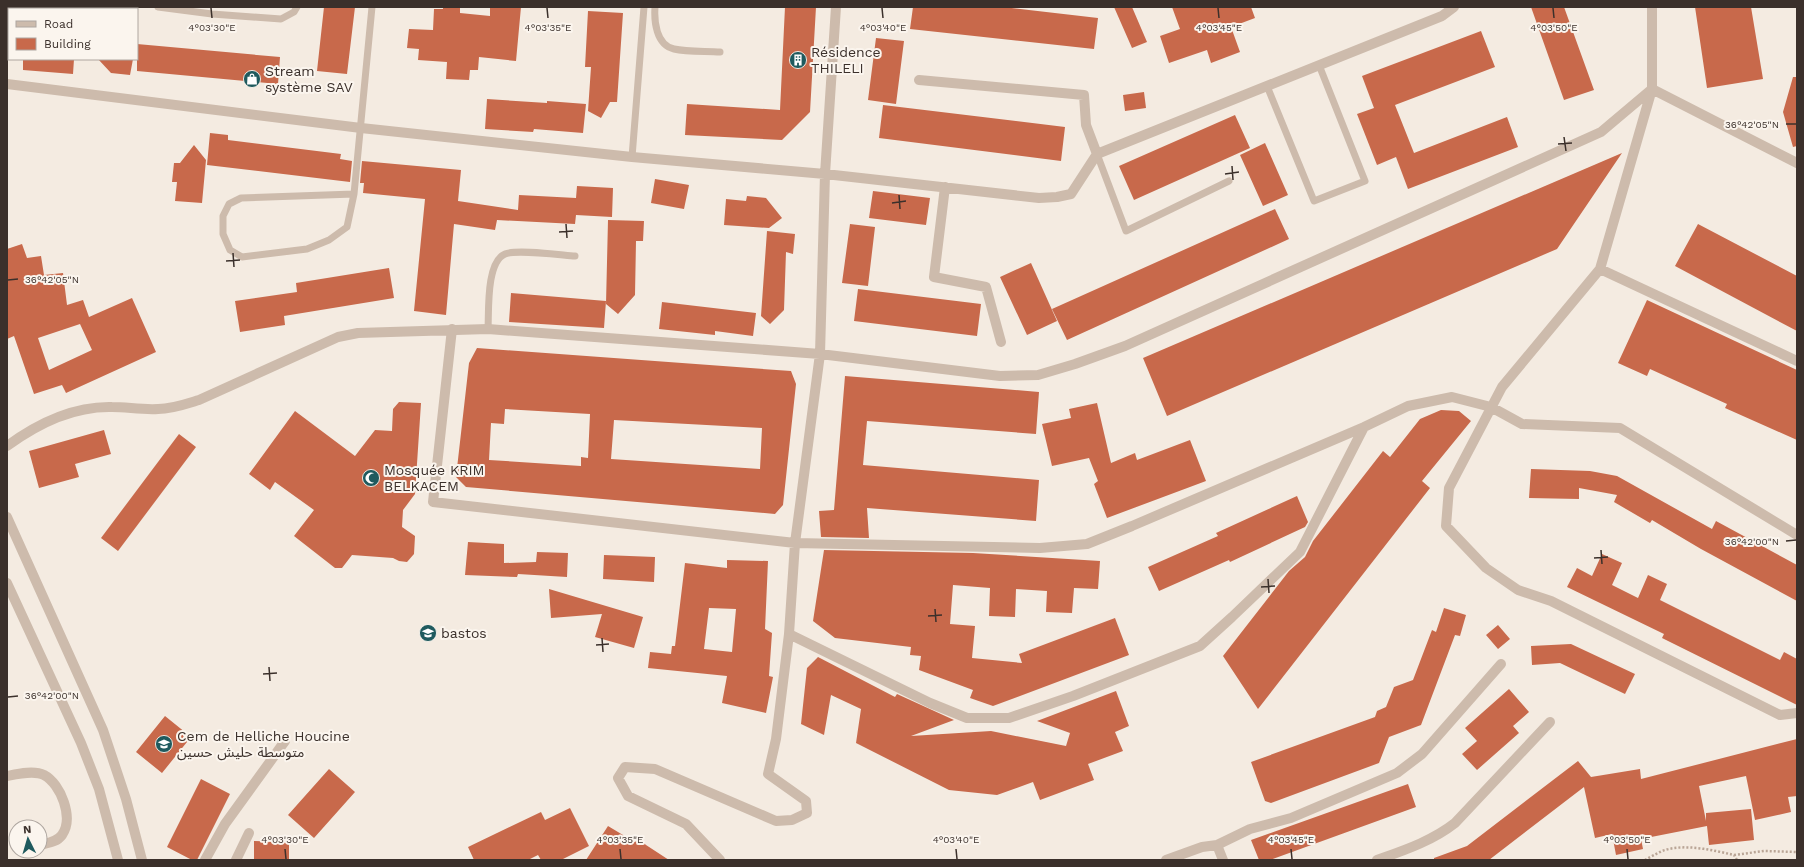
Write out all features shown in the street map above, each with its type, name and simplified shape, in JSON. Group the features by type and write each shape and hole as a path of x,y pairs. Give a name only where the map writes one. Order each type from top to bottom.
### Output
{"street":[{"path":"720,860 686,824 628,796 618,778 625,767 655,769 776,821 792,820 807,813 806,801 768,774 776,739 789,634 795,543 820,354 826,174 836,7"},
{"path":"7,84 361,128 632,157 826,174 1039,198 1057,197 1071,194 1097,154 1442,16 1454,7"},
{"path":"1652,7 1652,89 1600,269 1502,387 1449,488 1446,526 1486,568 1518,590 1551,601 1780,715 1797,713"},
{"path":"919,80 1084,95 1086,125 1097,154"},
{"path":"1652,89 1797,163"},
{"path":"7,446 22,435 67,413 89,408 111,407 158,409 185,405 338,337 358,333 488,329 820,354 1000,376 1038,375 1076,364 1132,343 1601,132 1652,89"},
{"path":"945,187 934,277 986,287 1001,342"},
{"path":"1600,269 1797,361"},
{"path":"452,329 433,502 795,543 1040,548 1087,544 1364,427 1408,406 1452,397 1492,407 1522,424 1620,428 1797,535"},
{"path":"789,634 930,703 967,718 1009,718 1073,696 1200,646 1232,617 1300,552 1364,427"},
{"path":"7,518 103,730 126,799 142,860"},
{"path":"7,583 81,743 99,789 118,860"},
{"path":"1166,860 1202,847 1216,845 1250,829 1292,818 1397,773 1422,754 1501,664"},
{"path":"1377,860 1425,842 1441,834 1451,826 1550,722"},
{"path":"206,860 225,824 285,741"},
{"path":"7,776 29,773 42,775 53,782 60,790 65,806 65,825 62,834 56,840 48,842"},
{"path":"236,860 249,833"},
{"path":"1216,845 1223,860"}],"lane":[{"path":"158,7 212,14 281,18 294,12 297,7"},
{"path":"354,194 241,198 229,204 223,216 223,234 230,250 242,257 307,249 329,240 347,227 354,194 372,7"},
{"path":"632,157 644,7"},
{"path":"655,7 654,21 658,34 664,43 672,49 720,52"},
{"path":"1267,86 1314,201 1365,181 1319,65"},
{"path":"1097,154 1126,231 1229,181"},
{"path":"488,329 492,275 496,261 505,254 519,253 575,256"}],"path":[{"path":"1645,860 1663,851 1682,848 1704,849 1734,855 1764,851 1797,852"},
{"path":"1734,855 1737,860"}],"building":[{"path":"324,7 355,7 347,74 317,71"},
{"path":"443,7 460,7 460,13 490,16 490,7 521,7 516,61 479,57 478,70 470,70 469,80 446,79 447,62 418,60 419,49 407,48 409,29 433,30 434,9 443,9"},
{"name":"Résidence THILELI","path":"785,7 816,7 810,112 782,140 685,135 687,104 780,110"},
{"path":"913,7 1003,7 1098,18 1094,49 910,29"},
{"path":"1114,7 1132,7 1147,42 1132,48"},
{"path":"1172,7 1251,7 1255,18 1231,27 1240,52 1211,63 1207,50 1169,63 1160,36 1180,29"},
{"path":"1531,7 1564,7 1594,90 1564,100"},
{"path":"1695,7 1751,7 1763,79 1707,88"},
{"path":"588,11 623,13 617,102 610,102 601,118 588,111 591,67 585,67"},
{"path":"1481,31 1495,67 1395,105 1414,153 1507,117 1518,147 1408,189 1396,157 1377,165 1357,114 1374,108 1362,76"},
{"path":"876,38 904,41 896,104 868,100"},
{"path":"138,44 280,57 278,84 137,71"},
{"path":"23,60 74,60 73,74 23,70"},
{"path":"99,60 133,60 130,75 111,73"},
{"path":"1793,77 1797,77 1797,146 1793,147 1783,112"},
{"path":"1144,92 1146,108 1125,111 1123,95"},
{"path":"487,99 586,104 583,133 534,129 533,132 485,129"},
{"path":"883,105 1065,127 1061,161 879,138"},
{"path":"1235,115 1250,148 1134,200 1119,166"},
{"path":"210,133 228,135 228,140 341,154 340,159 352,161 350,182 207,165"},
{"path":"1265,143 1288,195 1263,206 1240,155"},
{"path":"194,145 206,160 202,203 175,201 177,182 172,182 174,163 180,163"},
{"path":"1622,153 1557,249 1167,416 1143,358"},
{"path":"362,161 461,170 458,201 518,210 519,195 576,198 577,186 613,188 612,217 576,215 575,224 497,220 495,230 454,224 446,315 414,311 425,199 363,193 364,183 360,183"},
{"path":"655,179 689,185 684,209 651,203"},
{"path":"873,191 930,198 926,225 869,218"},
{"path":"747,196 766,198 782,218 769,228 724,225 726,199 746,201"},
{"path":"1275,209 1289,239 1067,340 1052,309"},
{"path":"608,220 644,221 643,241 636,241 635,295 618,314 606,304"},
{"path":"850,224 875,227 868,286 842,283"},
{"path":"1698,224 1797,276 1797,331 1675,266"},
{"path":"767,231 795,234 793,254 786,252 784,310 770,324 761,316"},
{"path":"22,244 27,258 41,256 44,275 63,273 67,305 83,300 89,317 132,298 156,352 66,393 62,385 34,394 14,336 7,339 7,249","holes":["80,324 92,350 49,370 38,338"]},
{"path":"1031,263 1057,321 1027,335 1000,277"},
{"path":"389,268 394,298 284,316 285,325 240,332 235,301 297,292 296,283"},
{"path":"858,289 981,304 977,336 854,321"},
{"path":"511,293 606,301 604,328 509,322"},
{"path":"1647,300 1797,370 1797,440 1725,408 1727,404 1650,369 1647,376 1618,363"},
{"path":"662,302 756,313 753,336 715,331 715,335 659,329"},
{"path":"477,348 791,371 796,384 783,505 775,514 466,487 456,477 469,363","holes":["505,409 590,414 588,458 581,457 581,466 489,460 491,423 504,424","614,420 762,428 760,469 611,459"]},
{"path":"845,376 1039,392 1036,434 867,421 863,465 1039,480 1036,521 867,508 869,538 821,537 819,511 834,510"},
{"path":"399,402 421,403 415,494 403,510 402,527 415,536 414,554 407,562 399,561 393,558 352,555 342,568 335,568 294,536 314,510 275,482 270,490 249,474 295,411 355,456 375,430 392,431 393,409"},
{"path":"1097,403 1111,463 1135,453 1137,460 1190,440 1206,481 1107,518 1094,484 1098,481 1089,458 1052,466 1042,424 1071,418 1069,409"},
{"path":"1441,410 1459,411 1471,421 1422,481 1430,488 1258,709 1223,656 1289,571 1305,557 1313,541 1383,451 1390,457 1420,419"},
{"path":"104,430 111,454 75,464 79,477 39,488 29,451"},
{"path":"179,434 196,447 118,551 101,538"},
{"path":"1531,469 1590,471 1617,476 1712,529 1716,521 1797,565 1797,601 1701,549 1652,520 1650,523 1614,502 1617,495 1579,488 1579,499 1529,498"},
{"path":"1297,496 1308,522 1305,527 1230,562 1229,560 1159,591 1148,567 1218,536 1216,533"},
{"path":"468,542 504,544 504,563 536,562 537,552 568,553 567,577 518,574 517,577 465,575"},
{"path":"824,550 973,553 1100,561 1098,589 1074,588 1072,613 1046,612 1047,591 1016,589 1015,617 989,616 990,588 953,585 950,624 975,626 972,658 1022,663 1019,654 1115,618 1129,655 993,706 970,698 973,690 919,670 921,656 910,655 911,647 835,638 813,621"},
{"path":"1602,554 1622,563 1612,585 1638,598 1648,575 1667,584 1660,600 1780,660 1784,652 1797,659 1797,705 1662,638 1664,634 1567,587 1577,568 1592,576"},
{"path":"604,555 655,557 654,582 603,579"},
{"path":"727,560 768,561 765,629 772,633 769,676 773,677 766,713 722,703 727,676 648,668 650,652 671,654 672,646 675,646 685,563 727,568","holes":["709,608 736,609 732,652 704,649"]},
{"path":"549,589 643,617 634,648 595,637 602,614 551,618"},
{"path":"1444,608 1466,615 1460,636 1455,635 1421,725 1389,737 1379,763 1271,803 1265,801 1251,762 1375,717 1377,711 1386,707 1394,687 1413,680 1432,630 1436,632"},
{"path":"1498,625 1510,639 1498,649 1486,635"},
{"path":"1571,644 1635,674 1625,694 1560,663 1532,665 1531,646"},
{"path":"818,657 895,697 897,694 954,720 911,736 991,731 1066,746 1070,733 1037,721 1116,691 1129,726 1115,732 1123,751 1088,764 1094,780 1040,800 1033,782 997,795 949,790 856,743 861,709 831,695 824,735 801,724 807,668"},
{"path":"1509,689 1529,712 1513,726 1519,733 1477,770 1462,754 1477,741 1465,728"},
{"path":"165,716 191,737 162,773 136,752"},
{"path":"1797,739 1797,796 1788,797 1791,812 1755,820 1746,776 1699,786 1706,821 1706,813 1751,809 1754,840 1709,845 1707,826 1641,839 1643,849 1616,855 1612,834 1595,838 1584,787 1489,860 1434,860 1434,858 1467,846 1578,761 1591,777 1640,769 1641,779"},
{"path":"329,769 355,792 314,838 288,815"},
{"path":"201,779 230,794 197,860 192,860 167,847"},
{"path":"1408,784 1416,807 1270,860 1259,860 1251,840"},
{"path":"570,808 589,846 561,860 541,860 538,855 528,860 474,860 468,847 541,812 545,820"},
{"path":"608,826 623,835 631,843 641,840 669,860 586,860"},
{"path":"254,841 289,842 289,860 254,860"}],"place":[{"name":"Résidence THILELI","path":"798,60"},
{"name":"Stream système SAV","path":"252,79"},
{"name":"Mosquée KRIM BELKACEM","path":"371,478"},
{"name":"bastos","path":"428,633"},
{"name":"Cem de Helliche Houcine متوسطة حليش حسين","path":"164,744"}]}
